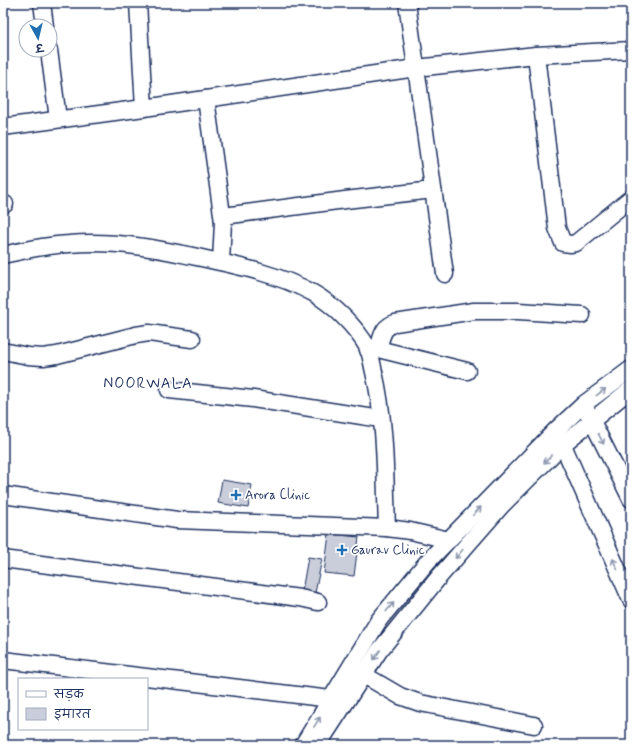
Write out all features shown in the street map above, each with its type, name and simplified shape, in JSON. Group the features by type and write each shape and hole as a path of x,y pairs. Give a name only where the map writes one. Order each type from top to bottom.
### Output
{"street":[{"path":"42,3 44,18"},
{"path":"138,3 144,108"},
{"path":"408,3 445,274"},
{"path":"3,127 416,68 536,56 631,50"},
{"path":"536,56 556,228 564,243 576,243 631,198"},
{"path":"49,58 58,119"},
{"path":"206,99 223,222 221,262"},
{"path":"223,222 225,217 231,215 433,190"},
{"path":"3,255 29,249 69,244 100,243 158,248 221,262 290,281 314,294 337,312 373,349 467,371"},
{"path":"387,528 382,419 373,349 388,325 474,311 518,311 582,315"},
{"path":"3,351 28,356 43,357 149,333 192,339"},
{"path":"318,745 379,651 439,577 559,437 584,404 631,368"},
{"path":"303,745 379,620 428,561 559,437 592,420 631,389"},
{"path":"169,390 253,399 382,419"},
{"path":"584,404 631,499"},
{"path":"559,437 631,600"},
{"path":"3,495 177,520 387,528 410,531 449,540"},
{"path":"3,559 300,598 318,602"},
{"path":"3,660 331,699"},
{"path":"364,675 400,696 420,703 534,725"}],"building":[{"path":"222,480 252,485 248,508 218,503"},
{"path":"329,534 359,537 354,576 324,573"},
{"path":"308,557 322,559 315,593 302,591"}],"place":[{"name":"Arora Clinic","path":"236,495"},
{"name":"Gaurav Clinic","path":"342,550"}],"district":[{"name":"NOORWALA","path":"148,384"}]}
